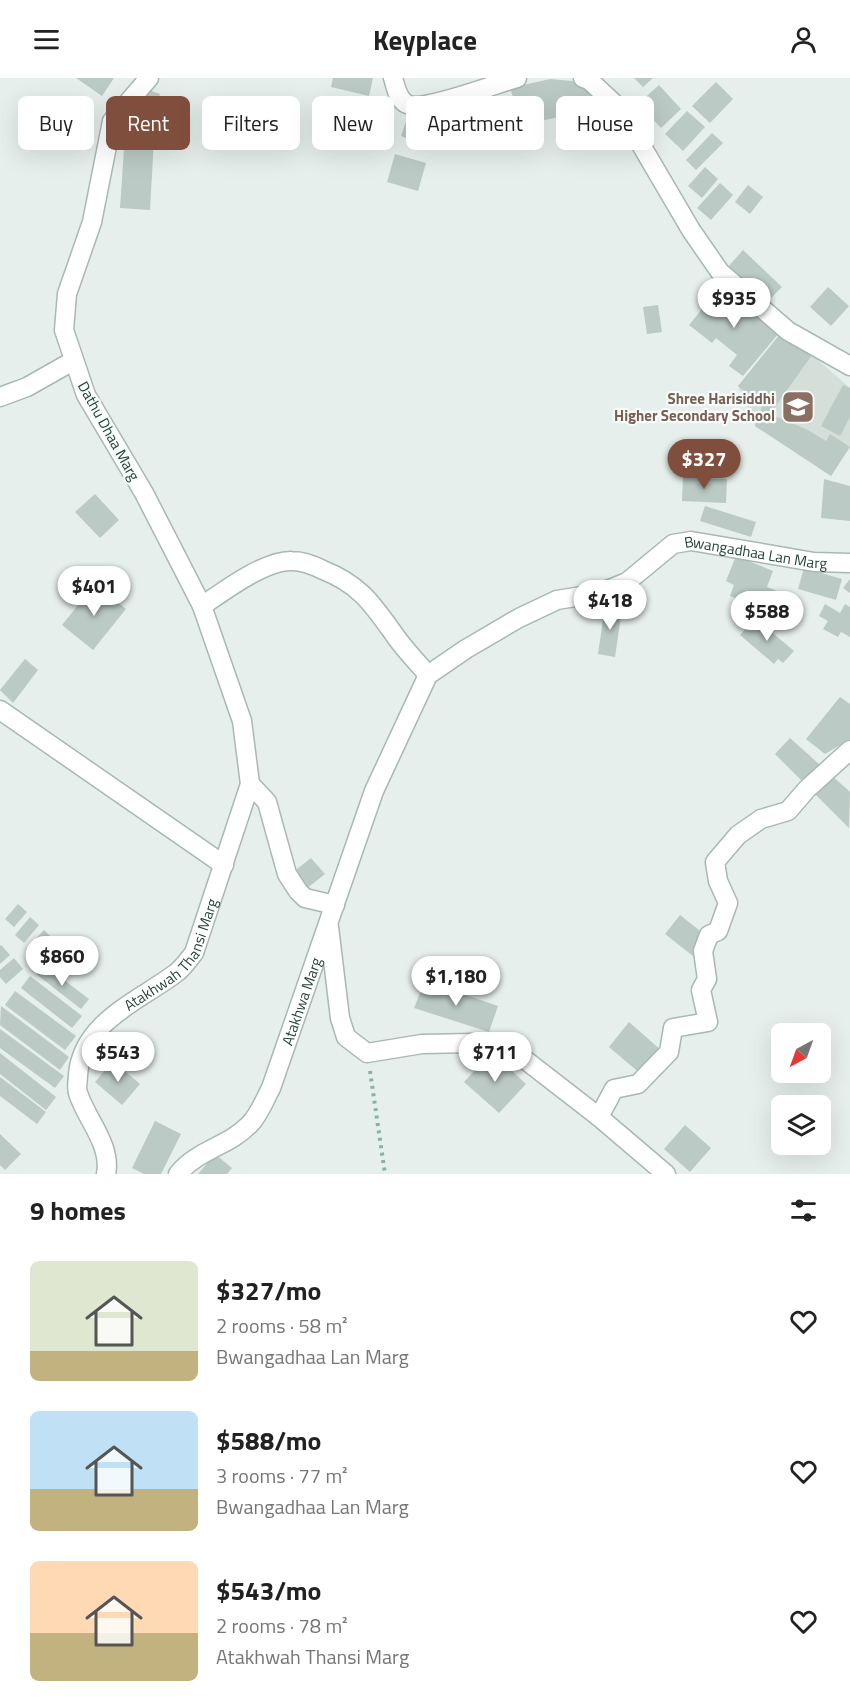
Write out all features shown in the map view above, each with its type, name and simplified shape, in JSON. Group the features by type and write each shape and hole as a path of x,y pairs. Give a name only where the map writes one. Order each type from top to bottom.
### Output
{"street":[{"name":"Dathu Dhaa Marg","path":"149,78 112,121 92,222 67,294 64,330 86,395 144,493 202,606 242,721 250,784"},
{"path":"393,78 399,96 406,104 414,106 458,97 517,78"},
{"path":"582,78 589,80 620,109 691,230 720,272 788,331 850,366"},
{"path":"0,397 27,387 73,361"},
{"name":"Bwangadhaa Lan Marg","path":"374,791 429,675 466,649 519,618 557,600 600,593 627,582 673,544 691,542 814,562 850,563"},
{"path":"202,606 250,576 271,566 292,561 317,567 346,579 371,601 397,639 429,675"},
{"path":"0,710 224,865"},
{"path":"599,1117 614,1089 638,1084 669,1052 673,1028 708,1022 701,990 707,980 703,951 709,935 718,931 728,903 718,881 715,862 738,835 761,819 788,811 807,789 850,750"},
{"path":"250,784 267,802 287,874 298,891 305,898 335,905"},
{"name":"Atakhwah Thansi Marg","path":"106,1174 107,1168 99,1134 77,1092 79,1064 93,1036 119,1010 177,972 194,953 250,784"},
{"name":"Atakhwa Marg","path":"178,1174 208,1149 233,1138 252,1123 271,1088 374,791"},
{"path":"328,923 340,1018 346,1037 367,1053 422,1044 474,1043 519,1055 599,1117 666,1174"}],"path":[{"path":"367,1053 385,1174"}],"shaded area":[{"name":"Shree Harisiddhi Higher Secondary School","path":"783,340 812,355 850,388 850,446 831,476 755,426 738,386"}],"building":[{"path":"76,78 114,78 102,96"},
{"path":"333,78 373,78 369,96 331,87"},
{"path":"634,78 653,78 643,87"},
{"path":"550,79 572,81 593,96 556,96 556,118 544,120 544,96 513,96 510,88"},
{"path":"716,82 733,99 710,123 692,106"},
{"path":"659,85 681,109 661,128 654,121 654,96 647,96"},
{"path":"146,89 160,94 159,96 144,96"},
{"path":"687,111 705,127 683,151 665,134"},
{"path":"406,122 406,138 401,136"},
{"path":"712,133 723,143 696,170 686,160"},
{"path":"124,150 153,150 150,210 120,208"},
{"path":"395,154 426,163 418,191 387,182"},
{"path":"705,167 718,179 702,198 688,186"},
{"path":"720,183 733,195 711,220 697,208"},
{"path":"748,185 763,197 750,214 735,202"},
{"path":"743,250 782,287 766,303 728,267"},
{"path":"720,287 779,333 743,376 729,366 737,355 716,338 712,343 689,325"},
{"path":"828,287 849,306 831,326 810,307"},
{"path":"658,305 662,332 647,334 643,307"},
{"path":"780,334 812,355 770,414 806,429 826,441 830,434 850,447 831,476 755,426 762,407 738,386"},
{"path":"843,385 850,388 850,417 840,436 821,426"},
{"path":"680,450 723,452 723,473 679,471"},
{"path":"683,477 727,479 726,503 682,501"},
{"path":"824,479 850,486 850,521 821,518"},
{"path":"95,494 119,520 100,538 75,512"},
{"path":"705,506 756,522 751,537 700,521"},
{"path":"736,556 773,571 767,587 792,597 784,617 730,596 734,585 726,581"},
{"path":"804,568 842,579 836,600 798,589"},
{"path":"850,579 850,593 843,588"},
{"path":"95,584 126,609 93,650 62,625"},
{"path":"825,604 840,613 845,604 850,607 850,637 841,632 838,637 823,629 828,621 819,616"},
{"path":"605,606 622,609 615,657 598,654"},
{"path":"755,618 794,651 783,663 778,659 774,664 740,635"},
{"path":"25,659 38,670 13,703 0,690"},
{"path":"840,697 850,704 850,739 825,754 806,739"},
{"path":"790,738 850,792 849,828 775,754"},
{"path":"311,858 325,874 305,890 292,873"},
{"path":"18,904 27,912 14,927 5,919"},
{"path":"680,915 704,934 703,943 693,956 665,934"},
{"path":"30,917 39,925 24,943 15,935"},
{"path":"44,930 54,940 38,957 28,947"},
{"path":"0,946 10,955 0,964"},
{"path":"14,958 23,969 6,984 0,977 0,970"},
{"path":"43,964 89,999 81,1009 36,974"},
{"path":"30,976 82,1016 72,1028 21,988"},
{"path":"425,981 498,1006 489,1032 414,1008"},
{"path":"15,991 76,1036 65,1050 5,1005"},
{"path":"1,1006 69,1057 60,1070 0,1025"},
{"path":"629,1022 662,1051 642,1075 609,1047"},
{"path":"0,1029 64,1076 55,1088 0,1048"},
{"path":"492,1052 526,1084 499,1113 464,1082"},
{"path":"0,1053 56,1097 46,1110 0,1074"},
{"path":"113,1061 140,1084 122,1105 95,1082"},
{"path":"0,1077 46,1112 37,1124 0,1096"},
{"path":"155,1121 181,1134 161,1174 144,1174 132,1168"},
{"path":"685,1125 711,1148 690,1172 664,1149"},
{"path":"0,1134 21,1154 5,1170 0,1165"},
{"path":"215,1154 232,1168 227,1174 198,1174"}],"place":[{"name":"Shree Harisiddhi Higher Secondary School","path":"798,407"}]}
